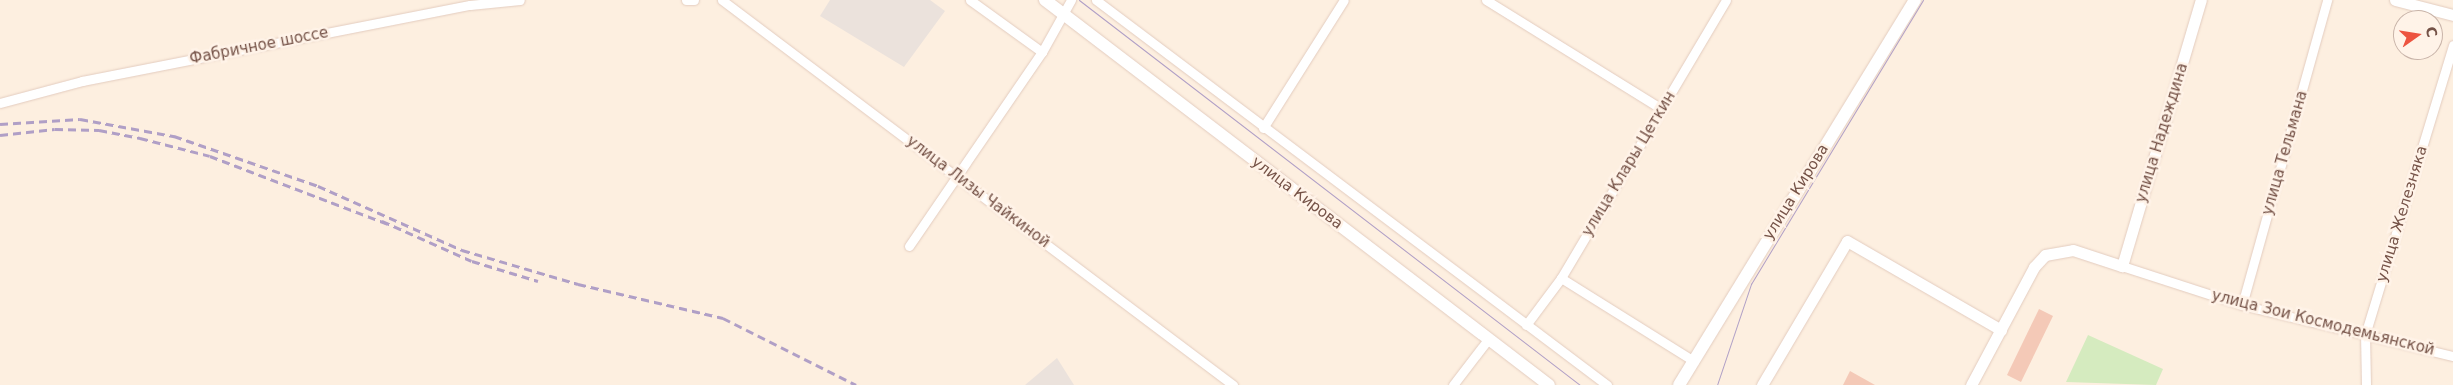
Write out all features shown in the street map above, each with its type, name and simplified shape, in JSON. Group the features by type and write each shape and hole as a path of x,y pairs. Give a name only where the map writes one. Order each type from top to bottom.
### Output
{"main road":[{"name":"улица Кирова","path":"1045,0 1549,385"},
{"name":"улица Кирова","path":"1679,385 1915,0"}],"street":[{"name":"Фабричное шоссе","path":"0,103 111,75 470,5 520,0"},
{"name":"улица Лизы Чайкиной","path":"722,0 1233,385"},
{"path":"970,0 1042,52"},
{"path":"909,246 1042,52 1071,0"},
{"path":"1096,0 1263,128 1607,385"},
{"path":"1263,128 1344,0"},
{"path":"1486,0 1662,109"},
{"name":"улица Клары Цеткин","path":"1526,326 1561,278 1726,0"},
{"name":"улица Надеждина","path":"2122,266 2201,0"},
{"name":"улица Тельмана","path":"2242,305 2327,0"},
{"path":"2395,0 2453,16"},
{"name":"улица Железняка","path":"2366,385 2365,335 2453,45"},
{"path":"1762,385 1847,241 2001,330 1972,385"},
{"name":"улица Зои Космодемьянской","path":"2001,330 2034,267 2051,252 2073,250 2242,305 2453,356"},
{"path":"1561,278 1694,361"},
{"path":"1453,385 1489,338"}],"shaded area":[{"path":"830,0 930,0 945,11 904,67 820,16"},
{"path":"1057,358 1074,385 1025,385"}],"green space":[{"path":"2088,335 2163,369 2156,385 2066,382"}],"building":[{"path":"2039,309 2053,316 2021,382 2007,375"},
{"path":"1850,371 1875,385 1843,385"}],"tram line":[{"path":"1079,0 1580,385"},
{"path":"1717,385 1751,284 1923,0"}],"railway":[{"path":"0,124 80,119 174,136 318,186 462,250 578,284 723,318 856,385"},
{"path":"0,135 55,129 99,130 140,138 210,156 388,224"},
{"path":"382,221 472,261 538,281"}]}
